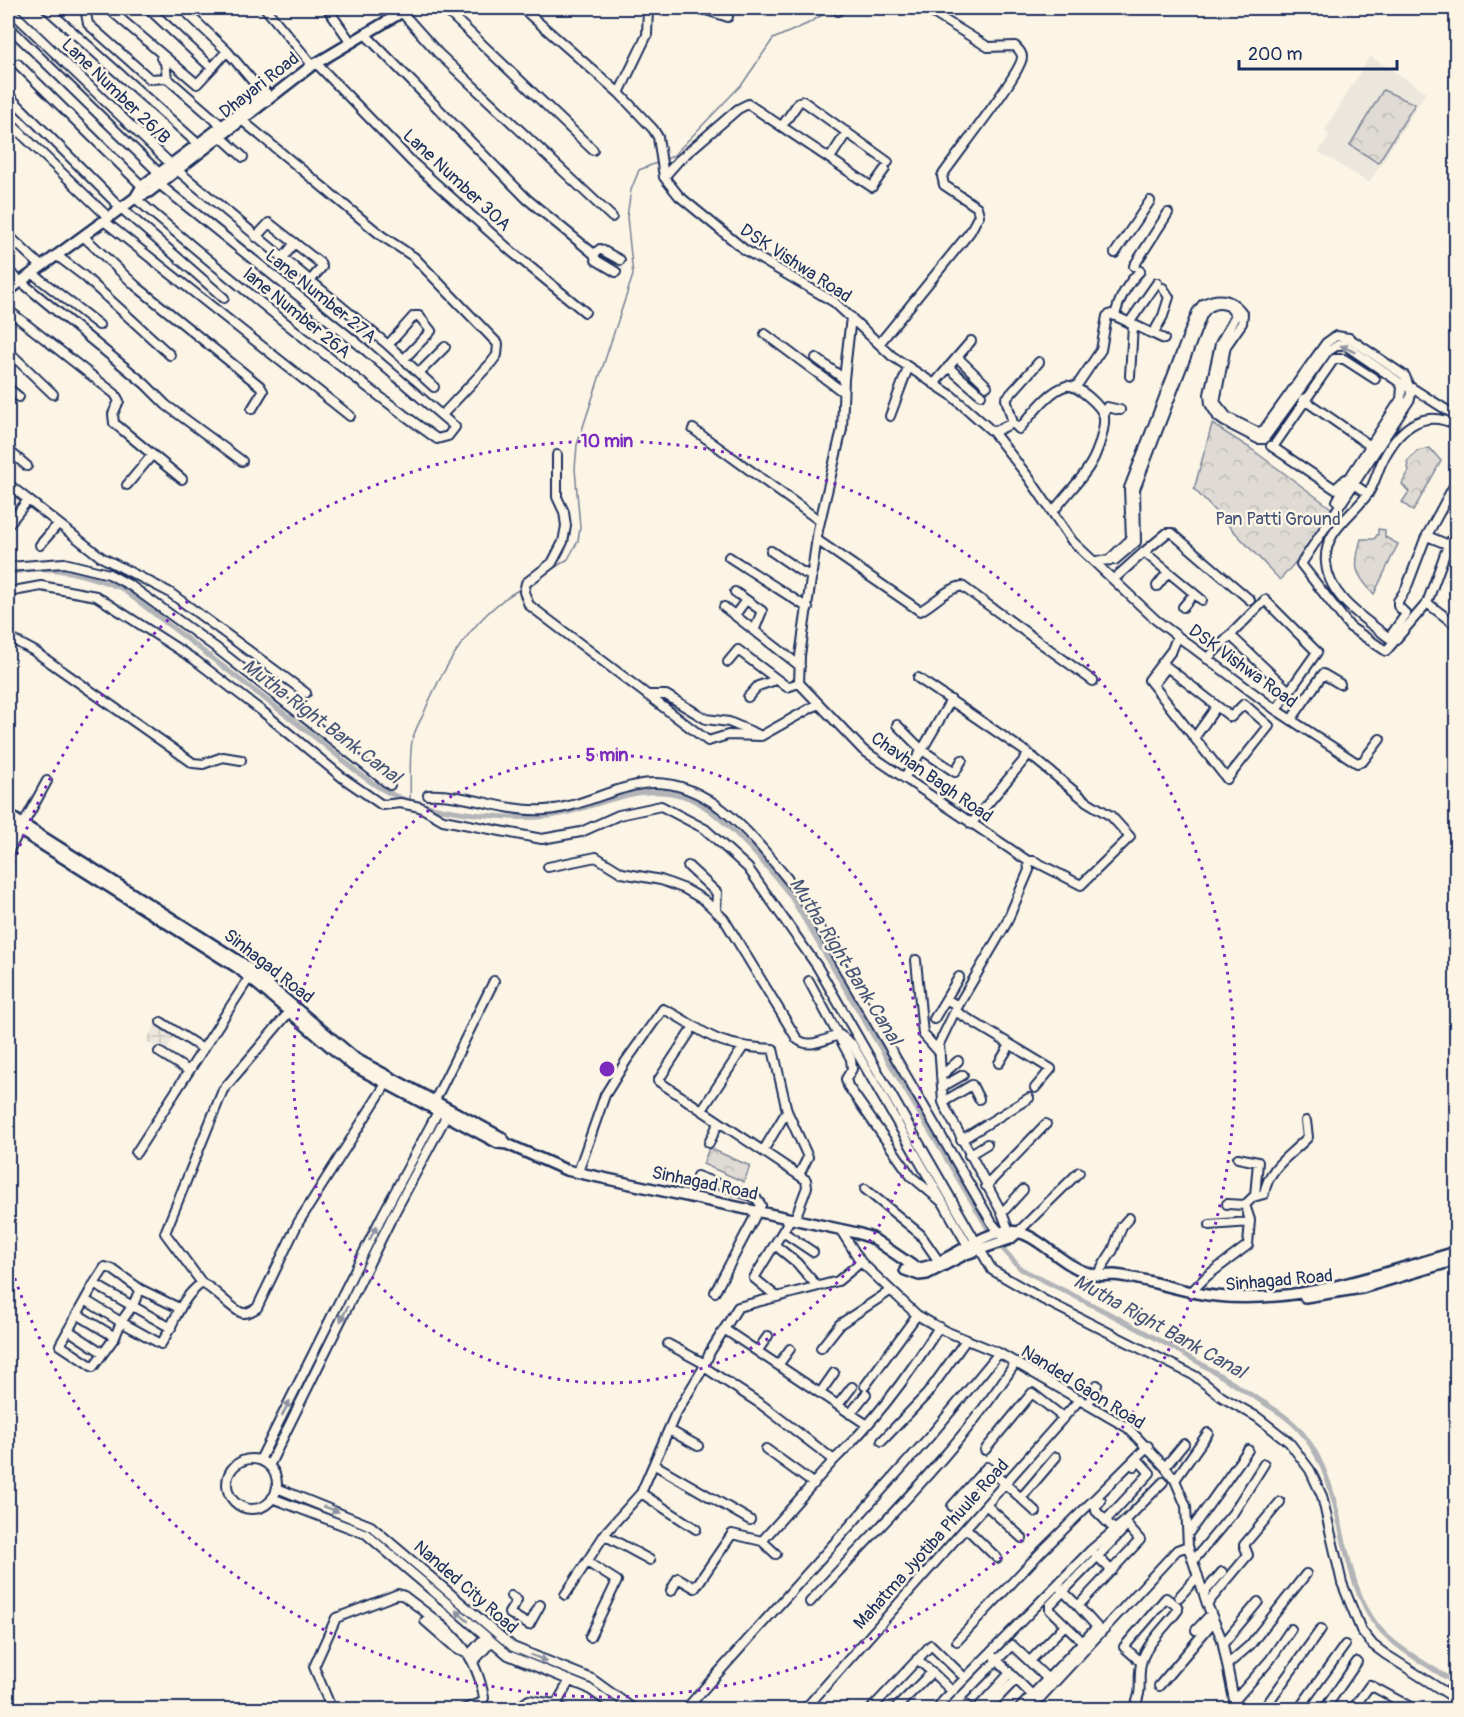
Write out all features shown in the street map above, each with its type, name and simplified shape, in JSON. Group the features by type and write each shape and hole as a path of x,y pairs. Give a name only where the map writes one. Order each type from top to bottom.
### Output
{"main road":[{"name":"Dhayari Road","path":"312,62 365,34 401,9"},
{"name":"Dhayari Road","path":"135,198 142,186 220,136 239,117 312,62 348,38 401,9"},
{"name":"Dhayari Road","path":"8,291 135,198 159,184 198,144 222,126 239,117"},
{"name":"Sinhagad Road","path":"8,815 20,827 278,990 324,1037"},
{"name":"Sinhagad Road","path":"8,823 20,827"},
{"name":"Sinhagad Road","path":"217,950 354,1062 386,1084 501,1137 507,1144 542,1161 578,1172 793,1218 864,1236 877,1249 909,1272 922,1275 953,1256 1008,1234 1035,1239 1067,1264 1139,1287 1209,1301 1249,1303 1349,1291 1456,1260"},
{"name":"Sinhagad Road","path":"354,1062 441,1110"},
{"name":"Sinhagad Road","path":"1100,1275 1114,1275 1218,1296 1288,1294 1347,1283 1456,1252"}],"street":[{"name":"Lane Number 26/B","path":"8,8 174,167 388,345 434,387"},
{"path":"46,8 198,144"},
{"path":"85,8 88,24 150,79 167,78"},
{"path":"106,8 165,62 167,78 222,126"},
{"path":"106,8 197,84 227,51"},
{"path":"148,8 212,68"},
{"path":"182,8 227,51 266,97"},
{"name":"Lane Number 30A","path":"265,8 312,62 413,163 512,252 585,312"},
{"path":"327,8 348,38"},
{"path":"444,8 592,150"},
{"path":"522,8 619,93 653,129 662,154 664,174"},
{"path":"619,93 647,34 648,8"},
{"path":"700,8 728,16"},
{"path":"879,344 970,232 979,215 977,207 944,185 942,176 1005,90 1022,60 1021,52 1015,46 1006,44 997,49 988,47 925,8"},
{"path":"401,9 438,53 612,217"},
{"path":"8,26 159,173"},
{"path":"365,34 527,199 594,254 596,260 616,272"},
{"path":"18,64 142,186"},
{"path":"8,95 122,208 224,298"},
{"path":"664,174 744,104 751,105 872,187 886,166 847,132 802,101 782,126"},
{"path":"239,117 382,236 414,257 498,344 497,355 491,363 442,416"},
{"path":"8,121 106,219 350,416"},
{"path":"830,158 847,132"},
{"path":"220,136 243,157"},
{"name":"DSK Vishwa Road","path":"664,174 679,196 732,240 810,286 851,317 908,368 951,395 993,432 1029,478 1072,541 1177,637 1276,710 1357,763 1363,761 1380,739"},
{"name":"Lane Number 27A","path":"159,184 357,343 442,416"},
{"name":"lane Number 26A","path":"135,198 261,305 437,439 448,436 455,427 442,416"},
{"path":"1114,253 1150,201"},
{"path":"1115,316 1118,302 1168,213"},
{"path":"256,237 269,223 295,243 321,265 310,281"},
{"path":"8,235 41,266"},
{"path":"83,236 136,286 260,386 263,392 252,409"},
{"path":"282,259 295,243"},
{"path":"594,254 600,249 620,260"},
{"path":"56,255 84,276 170,355"},
{"path":"8,271 146,384 166,405 242,461"},
{"path":"32,273 99,325"},
{"path":"1130,376 1131,324 1160,285 1169,297 1163,316 1153,334"},
{"path":"1095,561 1110,559 1131,539 1129,488 1203,303 1222,298 1232,302 1242,323 1226,346 1215,402 1221,413 1260,436 1335,489 1350,482"},
{"path":"8,310 115,394 119,401 113,414 114,423 182,479"},
{"path":"1076,387 1101,350 1107,316 1111,314 1164,339"},
{"path":"388,345 414,316 419,316 431,331 404,359"},
{"path":"728,662 738,650 776,680 789,687 799,683 820,521 842,429 843,392 851,317"},
{"path":"765,334 843,392"},
{"path":"934,384 971,341"},
{"path":"1260,436 1327,352 1338,345 1345,345 1406,387 1456,416"},
{"path":"419,373 445,347"},
{"path":"8,351 53,394"},
{"path":"957,357 987,386"},
{"path":"816,358 844,380"},
{"path":"1273,447 1334,358 1344,359 1375,379"},
{"path":"1039,362 1006,399 1013,423 1019,429 1052,394 1065,386 1076,387 1101,411"},
{"path":"948,367 981,395"},
{"path":"890,416 908,368"},
{"path":"1406,387 1373,448 1300,564 1350,627 1386,651 1427,603 1456,532"},
{"path":"8,388 19,397"},
{"path":"1294,393 1373,448"},
{"path":"1101,411 1107,407 1120,410"},
{"path":"1053,512 1097,452 1101,411"},
{"path":"1456,424 1444,418 1433,418 1406,428 1385,455 1368,494 1338,526 1328,546 1326,564 1339,596 1389,638 1406,614 1398,606 1398,601 1406,589 1427,536 1456,482"},
{"path":"993,432 1013,423"},
{"path":"693,429 820,521"},
{"path":"8,450 27,466"},
{"path":"127,484 152,455"},
{"path":"557,455 557,497 564,512 566,526 563,542 552,563 525,586 529,605 708,741 728,735 761,736 818,704"},
{"path":"1350,482 1368,494"},
{"path":"8,483 101,557 169,592 306,693"},
{"path":"8,525 28,500"},
{"path":"40,546 58,524"},
{"path":"1114,579 1167,533 1172,533 1250,600"},
{"path":"1427,536 1449,545"},
{"path":"817,540 920,611 934,604 951,588 962,586 1093,681"},
{"path":"771,551 812,576"},
{"path":"1144,552 1202,600"},
{"path":"729,557 808,608"},
{"path":"8,567 64,563 117,578 215,647 390,785"},
{"path":"1156,586 1168,572"},
{"path":"8,592 41,586 96,596 195,660 375,802 382,805 400,803 420,807 443,820 542,839 581,832 619,815 661,806 705,830 748,868 817,966 974,1248"},
{"path":"735,592 762,611 754,631"},
{"path":"1183,607 1194,594"},
{"path":"735,615 746,600"},
{"path":"1207,659 1265,600 1317,652 1276,710"},
{"path":"1427,603 1456,625"},
{"path":"724,607 800,666"},
{"path":"1230,635 1289,691"},
{"path":"8,637 34,651 193,763 203,764 223,757 242,760"},
{"path":"1153,685 1167,667 1231,717 1244,704 1269,726 1227,779 1149,680 1172,650 1177,637"},
{"path":"1292,720 1323,674 1327,674 1340,684"},
{"path":"918,678 1029,754 971,824"},
{"path":"748,697 758,686 776,680"},
{"name":"Chavhan Bagh Road","path":"799,683 863,750 1028,861 1034,861 1081,885 1130,837 1110,816 1086,801 1029,754"},
{"path":"647,695 666,695 706,719 729,722 761,736"},
{"path":"904,778 951,700"},
{"path":"1195,737 1217,706"},
{"path":"897,725 922,750 955,772 962,760"},
{"path":"8,852 47,781"},
{"path":"428,795 444,795 519,810 547,810 643,784 667,783 694,792 724,811 800,894 967,1182 1008,1234"},
{"path":"548,867 590,858 603,859 622,873 661,880 685,889 716,910 797,1039 804,1044 840,1035"},
{"path":"1008,1234 1002,1213 961,1140 943,1101 939,1044 956,1008 1006,924 1029,870 1028,861"},
{"path":"688,866 717,893 716,910"},
{"path":"916,960 923,1034 940,1053"},
{"path":"934,1019 959,977"},
{"path":"136,1153 249,978"},
{"path":"269,1466 395,1211 441,1110 494,981"},
{"path":"809,981 852,1061 852,1069 846,1079 848,1086 911,1176 945,1205"},
{"path":"946,999 1010,1045 1051,1069 1035,1088"},
{"path":"578,1172 605,1095 663,1009 717,1039 744,1046 773,1049 787,1111 808,1157 799,1175"},
{"path":"290,1011 223,1090 165,1233 202,1283 216,1290 238,1311 248,1313 258,1308 298,1223 386,1084"},
{"path":"161,1022 202,1049"},
{"path":"690,1032 658,1081 806,1180 807,1187 793,1218 754,1278 777,1297"},
{"path":"840,1035 852,1044 945,1205 992,1270 1195,1376 1257,1417 1289,1442 1310,1470 1322,1496 1342,1583 1367,1639 1384,1654 1456,1699"},
{"path":"999,1063 1010,1045"},
{"path":"702,1110 744,1046"},
{"path":"159,1052 189,1071"},
{"path":"941,1076 958,1061"},
{"path":"942,1087 963,1075"},
{"path":"943,1101 972,1085 979,1099"},
{"path":"961,1140 1029,1098"},
{"path":"260,1460 387,1206 441,1110"},
{"path":"763,1151 787,1111"},
{"path":"1227,1204 1245,1205 1256,1196 1264,1194 1269,1180 1283,1158 1308,1137 1306,1121"},
{"path":"709,1143 719,1122"},
{"path":"986,1186 1046,1124"},
{"path":"969,1155 987,1144"},
{"path":"1238,1158 1258,1162 1256,1196"},
{"path":"1008,1234 1079,1172"},
{"path":"696,1176 756,1198 761,1205 760,1211 715,1292"},
{"path":"865,1189 920,1234 941,1264"},
{"path":"1002,1213 1023,1190"},
{"path":"1191,1292 1207,1276 1248,1245 1250,1222 1245,1205"},
{"path":"387,1206 395,1211"},
{"path":"1100,1275 1122,1226 1129,1218"},
{"path":"1210,1225 1250,1222"},
{"name":"Nanded Gaon Road","path":"840,1229 861,1262 917,1315 1016,1362 1128,1428 1148,1446 1175,1480 1186,1506 1188,1546 1207,1605 1223,1644 1234,1706"},
{"path":"783,1232 813,1252"},
{"path":"775,1245 797,1263 817,1286"},
{"path":"565,1595 604,1535 641,1493 669,1430 738,1307 838,1281 861,1262"},
{"path":"140,1289 115,1337 93,1367 60,1345 105,1267 112,1269 140,1289 179,1308"},
{"path":"85,1300 161,1344 179,1308 202,1283"},
{"path":"94,1284 171,1328"},
{"path":"821,1348 840,1324 891,1291"},
{"path":"77,1314 115,1337"},
{"path":"850,1414 917,1315"},
{"path":"762,1541 882,1408 913,1368 939,1327"},
{"path":"724,1329 866,1424"},
{"path":"68,1330 104,1353"},
{"path":"758,1350 768,1336"},
{"path":"882,1441 927,1394 966,1340"},
{"path":"668,1344 755,1400 834,1460"},
{"path":"779,1364 790,1349"},
{"path":"685,1710 931,1435 999,1353"},
{"path":"810,1602 950,1451 987,1405 1016,1362"},
{"path":"820,1393 834,1373"},
{"name":"Mahatma Jyotiba Phuule Road","path":"804,1710 1064,1418 1084,1402 1097,1385"},
{"path":"838,1406 852,1387"},
{"path":"986,1450 1032,1393 1064,1418"},
{"path":"669,1430 698,1446"},
{"path":"1175,1480 1208,1433"},
{"path":"1165,1467 1184,1444"},
{"path":"957,1641 1041,1552 1148,1446"},
{"path":"766,1449 814,1484"},
{"path":"1188,1534 1248,1450"},
{"path":"1021,1498 1056,1457"},
{"path":"246,1460 260,1460 275,1474 277,1488 265,1505 252,1509 238,1504 229,1493 227,1479 234,1467 246,1460"},
{"path":"1106,1520 1150,1474 1140,1462 1096,1507 1096,1511 1114,1528"},
{"path":"1193,1561 1233,1513 1264,1464"},
{"path":"655,1465 750,1520"},
{"path":"952,1506 987,1467 1036,1512"},
{"path":"1083,1642 1049,1607 1163,1482"},
{"name":"Nanded City Road","path":"277,1488 371,1526 513,1647 592,1680 635,1710"},
{"path":"641,1493 696,1529"},
{"name":"Nanded City Road","path":"272,1498 366,1534 508,1655 588,1688 619,1710"},
{"path":"1207,1605 1248,1555 1245,1545 1280,1502"},
{"path":"986,1505 1022,1538"},
{"path":"937,1710 952,1691 1091,1550 1114,1528 1126,1523"},
{"path":"1078,1606 1140,1540 1126,1523"},
{"path":"966,1528 997,1558"},
{"path":"671,1591 678,1578 695,1588 732,1534 762,1541 776,1554"},
{"path":"604,1535 650,1560"},
{"path":"1029,1710 1177,1550 1188,1546"},
{"path":"1091,1550 1112,1571"},
{"path":"587,1562 617,1581 590,1637"},
{"path":"1204,1593 1222,1572"},
{"path":"1227,1665 1250,1645 1306,1574"},
{"path":"1179,1597 1198,1576"},
{"path":"1018,1710 1097,1626 1056,1585"},
{"path":"332,1710 314,1667 336,1617 398,1594 404,1596 449,1632 470,1656 484,1698 481,1703 462,1710"},
{"path":"511,1596 517,1600 509,1613 529,1625 540,1605"},
{"path":"1133,1710 1142,1689 1141,1662 1178,1610 1177,1606 1166,1598 1124,1647 1141,1662"},
{"path":"1223,1644 1258,1602"},
{"path":"1196,1629 1212,1618"},
{"path":"1159,1686 1212,1618"},
{"path":"425,1621 458,1650 470,1656"},
{"path":"1030,1661 1065,1625"},
{"path":"1234,1706 1291,1629"},
{"path":"1263,1710 1321,1629"},
{"path":"470,1656 488,1639"},
{"path":"873,1709 932,1645 965,1678"},
{"path":"948,1710 1012,1645 1048,1679"},
{"path":"1298,1710 1345,1645"},
{"path":"989,1653 1032,1695"},
{"path":"917,1659 952,1691"},
{"path":"1324,1710 1357,1662"},
{"path":"894,1710 932,1672"},
{"path":"976,1710 1013,1676"},
{"path":"986,1710 1013,1676"},
{"path":"554,1707 570,1680"},
{"path":"1354,1709 1370,1685 1416,1710"},
{"path":"959,1698 971,1710"},
{"path":"515,1710 529,1700 566,1710"},
{"path":"406,1710 411,1710"}],"shaded area":[{"path":"1370,56 1426,92 1369,183 1319,152 1329,135 1324,131"},
{"path":"159,1019 176,1031 166,1053 146,1041"}],"green space":[{"path":"1383,90 1415,104 1378,163 1350,145"},
{"name":"Pan Patti Ground","path":"1212,424 1250,448 1338,513 1280,580 1194,489"},
{"path":"1430,448 1441,461 1413,511 1402,502 1409,492 1402,484 1409,471 1407,462 1417,451"},
{"path":"1378,529 1385,530 1385,537 1398,544 1374,594 1359,575 1356,563 1361,539 1374,539 1378,534"},
{"path":"709,1148 750,1166 744,1182 703,1164"}],"waterway":[{"path":"664,160 673,156 743,83 773,39 807,24 834,8"},
{"path":"540,577 568,559 578,541 580,527 575,469 577,445 633,275 627,217 631,190 639,170 659,162"},
{"name":"Mutha Right Bank Canal","path":"8,574 51,569 79,574 121,588 363,777 385,791 412,802 454,811 524,817 561,814 640,793 673,793 702,805 743,841 790,895 994,1239 1021,1269 1191,1358 1276,1410 1297,1427 1317,1456 1328,1481 1355,1584 1365,1607 1386,1636 1456,1684"},
{"path":"410,800 412,741 440,679 474,628 503,600 520,589"}]}
